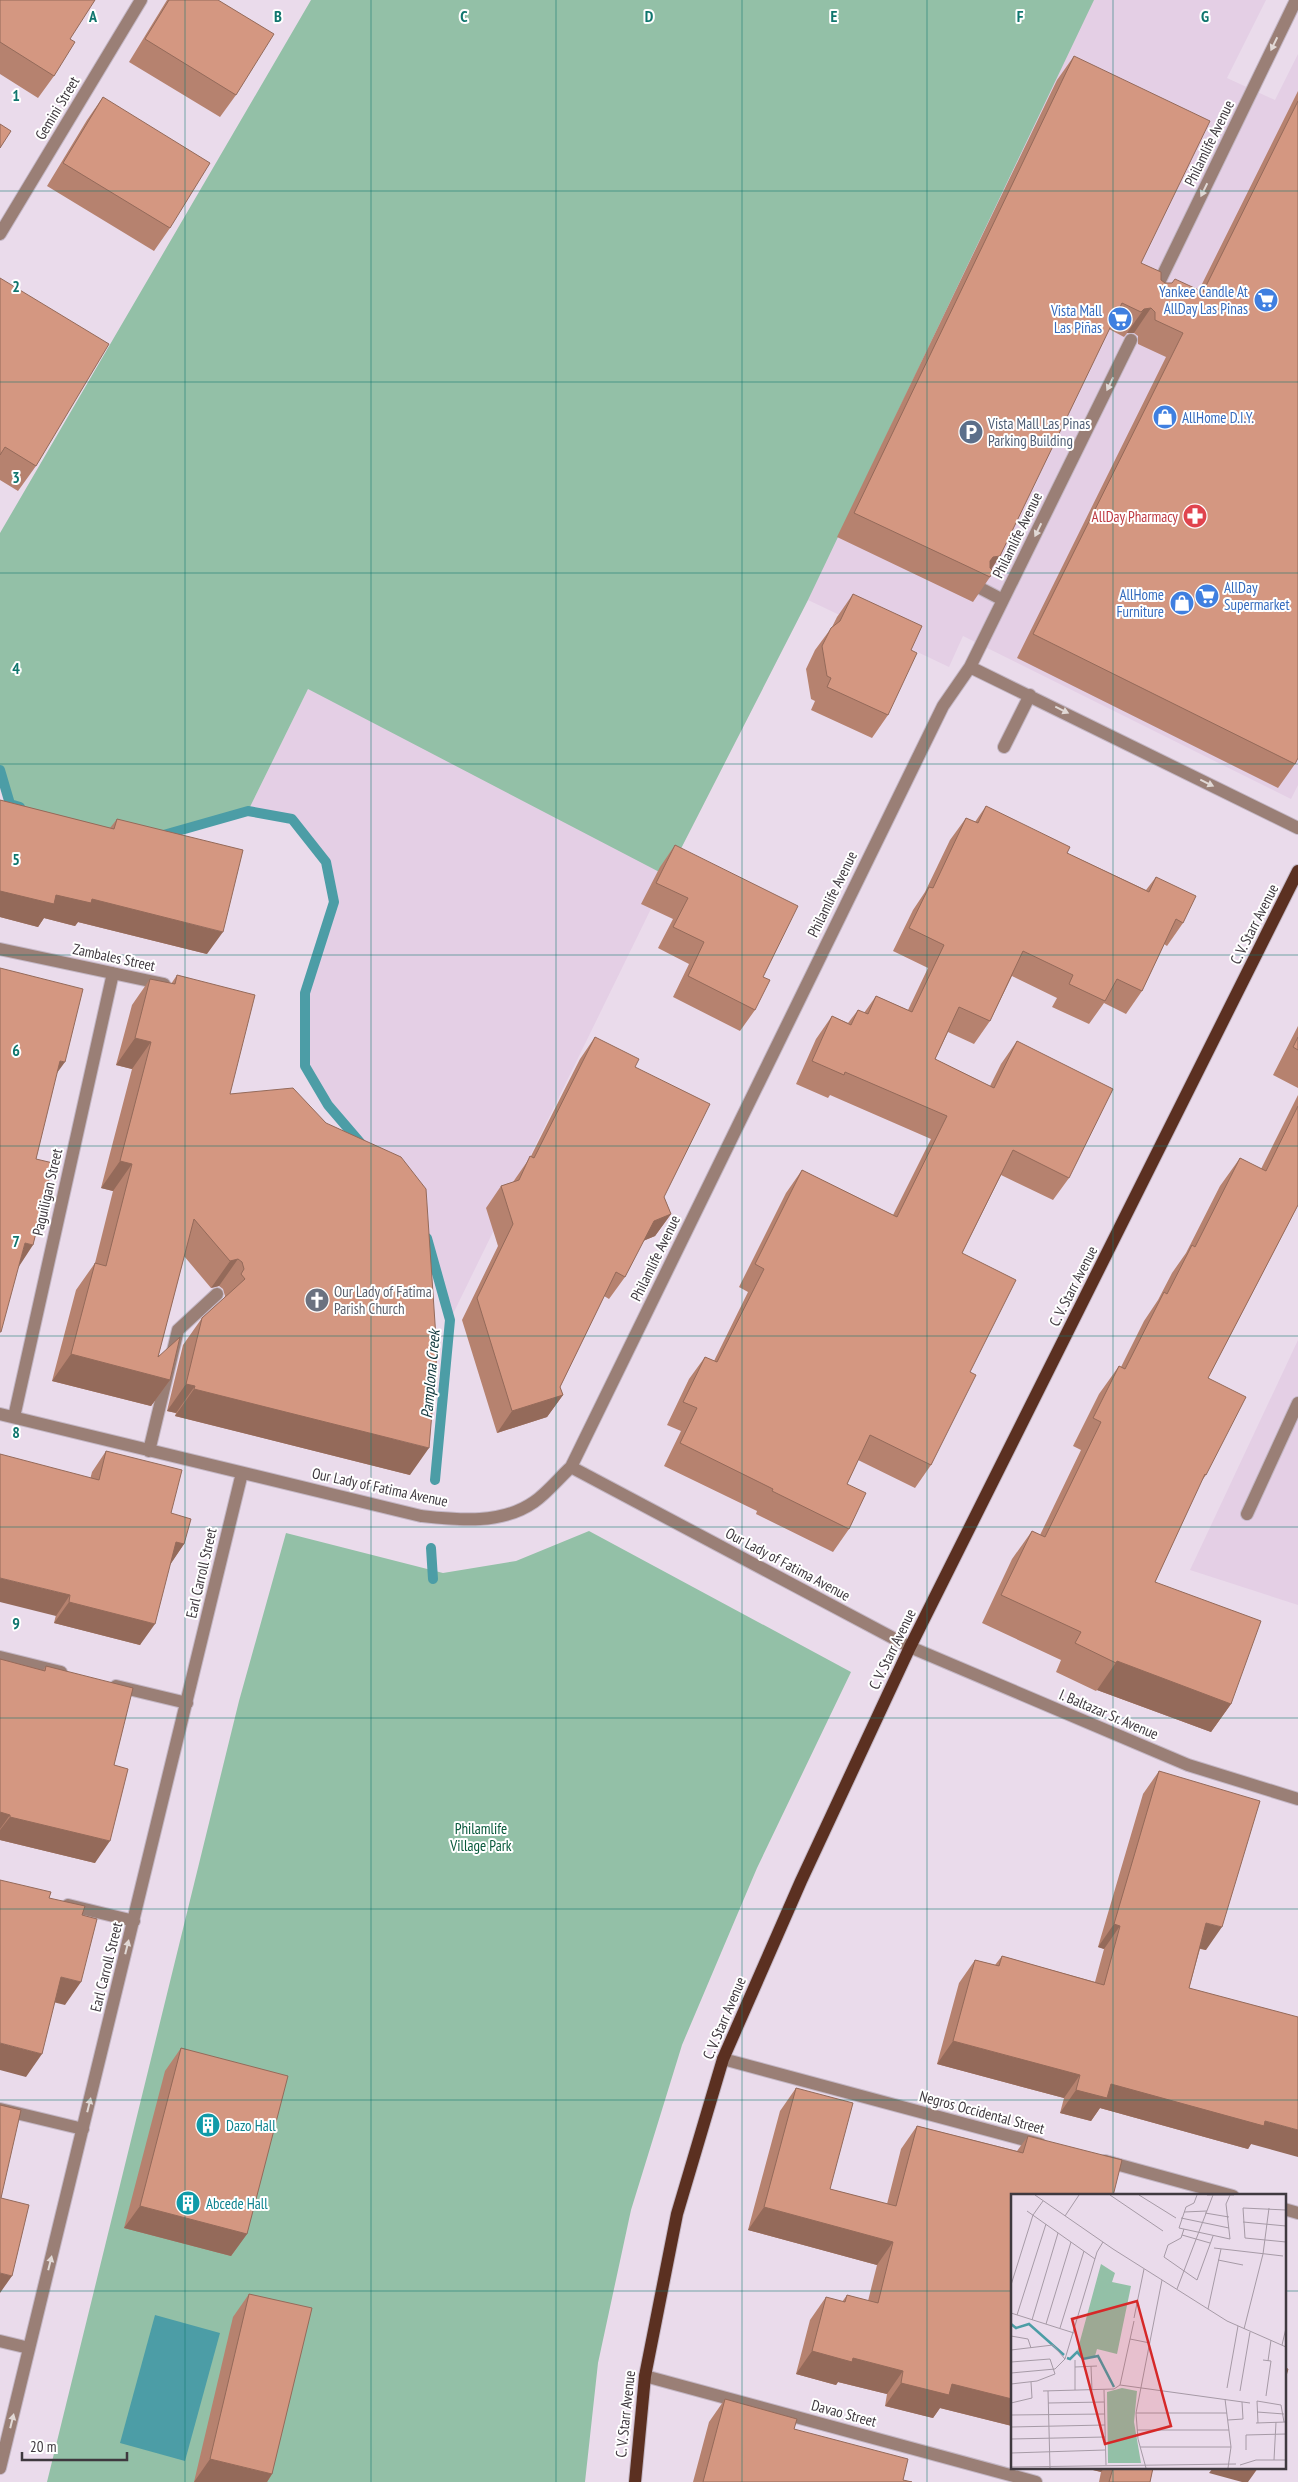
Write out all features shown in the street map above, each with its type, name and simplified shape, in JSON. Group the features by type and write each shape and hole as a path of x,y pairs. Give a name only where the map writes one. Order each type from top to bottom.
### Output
{"main road":[{"name":"C. V. Starr Avenue","path":"635,2482 645,2376 678,2214 723,2059 801,1881 910,1647 1298,872"}],"street":[{"name":"Gemini Street","path":"0,234 141,0"},
{"name":"Philamlife Avenue","path":"1151,300 1296,0"},
{"name":"Philamlife Avenue","path":"571,1467 943,706 970,667 1131,340"},
{"path":"980,588 1003,600"},
{"path":"970,667 1298,828"},
{"path":"1004,747 1030,695"},
{"name":"Zambales Street","path":"0,949 176,986"},
{"name":"Paguiligan Street","path":"14,1417 112,973"},
{"path":"149,1451 178,1330 217,1294"},
{"path":"1247,1514 1298,1403"},
{"name":"Our Lady of Fatima Avenue","path":"0,1414 421,1516 462,1520 501,1516 534,1502 571,1467 910,1647"},
{"name":"Earl Carroll Street","path":"0,2468 242,1473"},
{"name":"I. Baltazar Sr. Avenue","path":"910,1647 1188,1765 1298,1799"},
{"path":"0,1657 75,1675"},
{"path":"103,1682 187,1703"},
{"path":"57,1902 134,1921"},
{"name":"Negros Occidental Street","path":"723,2059 1050,2147"},
{"path":"0,2109 83,2129"},
{"path":"1089,2157 1226,2194"},
{"path":"0,2341 29,2348"},
{"name":"Davao Street","path":"645,2376 1036,2482"}],"shaded area":[{"path":"660,0 1266,0 1227,78 1275,100 1298,54 1298,785 1291,799 963,636 949,667 808,600 667,876 450,1320 420,1215 328,1105 305,1066 305,993 334,902 326,862 292,819 248,811 308,689"},
{"path":"1298,1340 1298,1605 1190,1570"}],"green space":[{"path":"311,0 1094,0 808,600 667,876 308,689 248,811 136,842 10,804 0,770 0,533"},
{"name":"Philamlife Village Park","path":"589,1531 851,1672 757,1868 682,2045 631,2210 598,2363 585,2482 47,2482 239,1701 286,1533 443,1573 516,1561"}],"water":[{"path":"155,2315 220,2333 185,2461 120,2443"}],"building":[{"path":"0,0 95,0 70,39 75,42 54,76 0,42"},
{"path":"169,0 218,0 274,34 236,95 145,39"},
{"name":"Vista Mall Las Piñas","path":"1074,56 1210,121 1141,263 1161,272 1161,280 1165,283 1172,283 1175,279 1203,292 1298,101 1298,758 1295,764 1033,634 1183,333 1155,320 1155,312 1151,308 1144,309 1141,312 1122,303 1000,556 993,557 990,561 990,568 993,571 990,577 854,513"},
{"path":"103,97 210,163 170,228 63,163"},
{"path":"0,124 11,131 0,148"},
{"path":"0,278 109,344 36,466 5,447 0,455"},
{"path":"853,594 922,626 911,650 917,653 888,715 827,687 831,678 827,676 822,646 831,628 840,621"},
{"path":"0,800 114,829 117,819 243,850 223,932 92,899 91,903 56,895 54,904 0,891"},
{"path":"986,806 1070,847 1067,853 1149,892 1156,877 1196,896 1183,923 1176,919 1142,991 1117,979 1105,1001 1069,984 1073,975 1023,951 990,1021 959,1007 935,1059 994,1088 1017,1041 1113,1089 1069,1178 1013,1150 962,1253 1016,1280 970,1372 976,1375 931,1465 870,1435 847,1484 866,1493 849,1529 680,1443 697,1408 683,1402 705,1357 717,1362 764,1269 755,1264 802,1170 897,1217 947,1116 845,1072 844,1075 812,1061 832,1016 851,1025 858,1010 868,1014 876,996 912,1012 944,945 909,928 929,887 933,888 966,818 978,823"},
{"path":"675,845 798,906 763,977 770,980 755,1010 688,976 704,942 673,927 688,898 656,883"},
{"path":"0,968 83,989 65,1062 60,1061 36,1159 53,1163 33,1245 25,1243 1,1332 0,1332"},
{"path":"177,975 255,995 230,1094 293,1088 326,1123 401,1157 426,1189 437,1353 429,1448 194,1389 195,1386 186,1384 202,1318 245,1279 241,1274 244,1269 242,1262 238,1259 230,1261 194,1219 158,1357 180,1337 170,1380 71,1354 95,1263 106,1266 132,1164 120,1161 151,1042 135,1038 150,979 175,984"},
{"path":"595,1037 639,1059 635,1067 710,1104 664,1197 671,1214 654,1221 625,1277 616,1272 560,1387 563,1395 512,1411 477,1298 513,1224 501,1186 519,1180 530,1156 534,1158"},
{"path":"1298,1037 1298,1050 1293,1047"},
{"path":"1298,1106 1298,1205 1208,1378 1246,1397 1205,1474 1155,1582 1261,1621 1231,1704 1117,1661 1116,1663 1075,1643 1081,1632 1001,1595 1032,1531 1045,1537 1101,1422 1093,1418 1119,1366 1125,1369 1164,1292 1167,1294 1192,1245 1195,1247 1240,1158 1266,1171"},
{"path":"106,1451 182,1470 171,1513 191,1519 184,1544 176,1542 155,1624 69,1602 70,1595 0,1578 0,1454 99,1480"},
{"path":"0,1659 45,1671 46,1666 133,1688 114,1765 128,1769 110,1841 10,1817 10,1815 0,1812"},
{"path":"1159,1771 1260,1801 1222,1927 1206,1923 1189,1988 1298,2017 1298,2130 1265,2121 1264,2126 1111,2084 1107,2098 1076,2090 1080,2075 953,2041 975,1960 999,1966 1002,1956 1104,1985 1120,1926 1114,1924"},
{"path":"0,1880 51,1892 49,1898 85,1906 82,1915 97,1919 81,1982 61,1977 42,2054 0,2043"},
{"path":"181,2048 288,2076 247,2234 140,2206"},
{"path":"796,2088 853,2103 830,2189 896,2206 917,2126 1023,2153 1028,2136 1122,2160 1114,2194 1011,2194 1011,2399 952,2384 949,2395 901,2383 903,2371 853,2358 852,2362 812,2351 826,2297 845,2302 847,2295 878,2303 893,2242 764,2207"},
{"path":"0,2105 21,2110 1,2198 29,2205 12,2276 0,2273"},
{"path":"249,2294 312,2308 272,2474 210,2459"},
{"path":"725,2399 797,2419 794,2429 908,2459 903,2480 912,2482 703,2482"},
{"path":"1112,2470 1153,2470 1150,2482 1109,2482"}],"waterway":[{"name":"Pamplona Creek","path":"0,770 10,804 20,807"},
{"name":"Pamplona Creek","path":"160,836 248,811 292,819 326,862 334,902 305,993 305,1066 328,1105 364,1147"},
{"name":"Pamplona Creek","path":"427,1238 450,1320 435,1480"},
{"path":"431,1548 433,1579"}],"place":[{"name":"Yankee Candle At AllDay Las Pinas","path":"1266,300"},
{"name":"Vista Mall Las Piñas","path":"1120,319"},
{"name":"AllHome D.I.Y.","path":"1165,417"},
{"name":"Vista Mall Las Pinas Parking Building","path":"971,432"},
{"name":"AllDay Pharmacy","path":"1195,516"},
{"name":"AllDay Supermarket","path":"1207,596"},
{"name":"AllHome Furniture","path":"1182,603"},
{"name":"Our Lady of Fatima Parish Church","path":"317,1300"},
{"name":"Dazo Hall","path":"208,2125"},
{"name":"Abcede Hall","path":"188,2203"}]}
